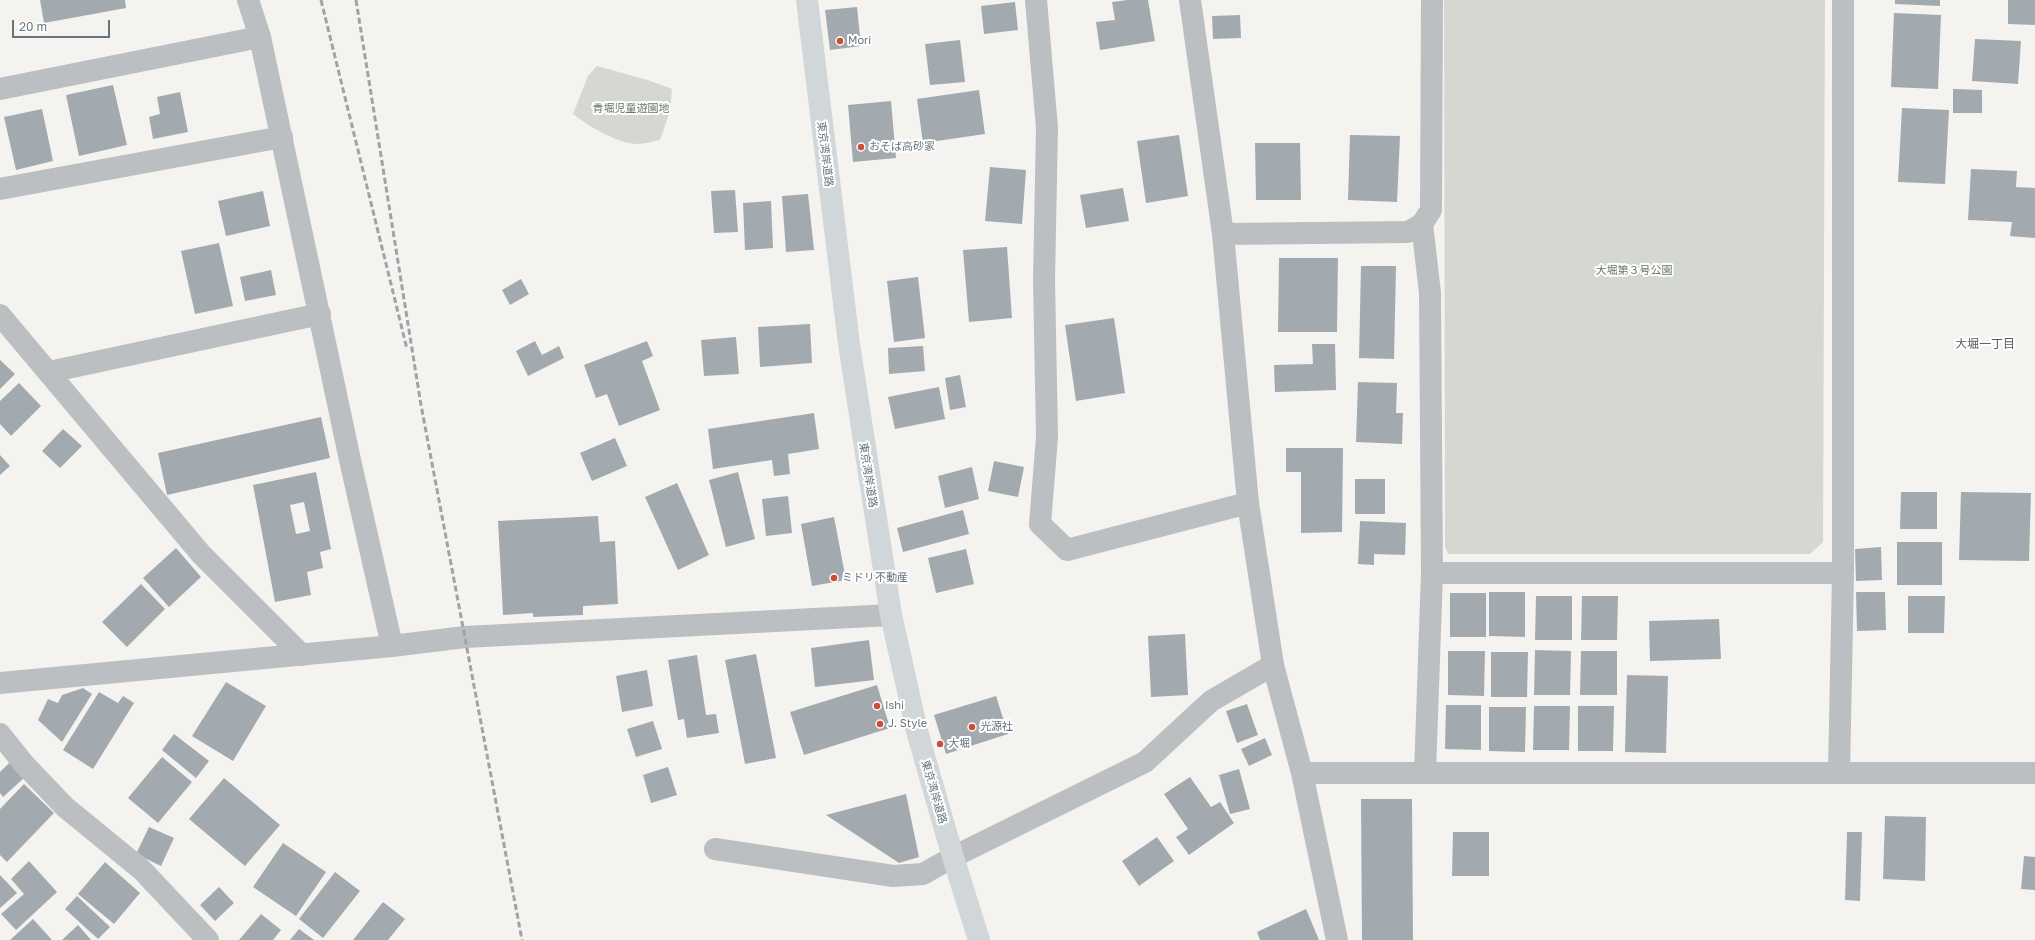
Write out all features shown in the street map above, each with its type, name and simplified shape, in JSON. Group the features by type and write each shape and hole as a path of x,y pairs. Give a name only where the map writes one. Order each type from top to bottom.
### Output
{"highway":[{"name":"東京湾岸道路","path":"807,0 850,352 891,615 917,730 953,857 979,940"}],"street":[{"path":"248,0 260,37 350,460 392,646"},
{"path":"1036,0 1047,128 1044,280 1046,437 1040,524 1067,550 1248,503"},
{"path":"1190,0 1223,234 1248,503 1272,665 1302,773 1337,940"},
{"path":"1223,234 1408,232 1422,224 1431,210 1432,0"},
{"path":"1839,773 1843,573 1843,0"},
{"path":"0,89 260,37"},
{"path":"0,189 282,136"},
{"path":"1422,224 1430,292 1432,573 1425,773"},
{"path":"48,372 320,314"},
{"path":"0,315 201,554 302,655"},
{"path":"1432,573 1843,573"},
{"path":"0,683 302,655 465,637 891,615"},
{"path":"715,849 893,876 923,874 953,857 1145,762 1211,701 1272,665"},
{"path":"0,734 24,764 65,807 142,870 208,940"},
{"path":"1302,773 2035,773"}],"green space":[{"name":"大堀第３号公園","path":"1444,0 1825,0 1823,542 1810,554 1448,554 1445,547"},
{"name":"青堀児童遊園地","path":"597,66 648,80 672,89 670,111 660,140 643,144 621,141 595,129 573,114 588,76"}],"building":[{"path":"40,0 125,0 126,8 44,23"},
{"path":"1148,0 1155,41 1100,50 1096,22 1115,20 1112,2"},
{"path":"1895,0 1940,0 1940,6 1895,4"},
{"path":"2008,0 2035,0 2035,25 2008,24"},
{"path":"1015,2 1018,30 984,34 981,6"},
{"path":"857,7 861,46 830,50 825,10"},
{"path":"1894,13 1941,15 1938,89 1891,87"},
{"path":"1240,15 1241,38 1213,39 1212,16"},
{"path":"1975,39 2021,41 2018,84 1972,81"},
{"path":"960,40 965,82 930,85 925,44"},
{"path":"113,85 127,145 79,156 66,95"},
{"path":"1953,89 1982,90 1982,113 1953,113"},
{"path":"979,90 985,134 923,143 917,99"},
{"path":"180,92 188,132 153,139 149,117 160,114 157,97"},
{"path":"891,101 896,158 853,162 848,105"},
{"path":"1902,108 1949,110 1945,184 1898,182"},
{"path":"42,109 53,161 16,170 4,117"},
{"path":"1179,135 1188,196 1146,203 1137,141"},
{"path":"1350,135 1400,136 1397,202 1348,200"},
{"path":"1255,143 1300,143 1301,200 1256,200"},
{"path":"990,167 1026,170 1022,224 985,221"},
{"path":"1971,169 2017,171 2016,187 2035,188 2035,238 2010,236 2012,222 1968,220"},
{"path":"1123,188 1129,221 1086,228 1080,195"},
{"path":"735,190 738,232 714,233 711,191"},
{"path":"263,191 270,226 226,236 218,201"},
{"path":"808,194 814,250 786,252 782,196"},
{"path":"771,201 773,248 745,250 743,203"},
{"path":"219,243 233,306 195,314 181,251"},
{"path":"1007,247 1012,318 969,322 963,250"},
{"path":"1279,258 1338,258 1337,332 1278,332"},
{"path":"1361,266 1396,266 1394,359 1359,358"},
{"path":"271,270 276,295 245,301 240,277"},
{"path":"918,277 925,338 894,342 887,281"},
{"path":"521,279 529,294 510,305 502,290"},
{"path":"1114,318 1125,393 1076,401 1065,325"},
{"path":"810,324 812,363 760,367 758,327"},
{"path":"736,337 739,374 704,376 701,340"},
{"path":"535,341 542,355 559,346 564,358 528,376 516,351"},
{"path":"647,341 653,356 642,361 660,410 619,426 607,394 596,398 584,365"},
{"path":"1312,344 1335,344 1336,390 1275,392 1274,365 1313,364"},
{"path":"923,346 925,371 889,374 888,348"},
{"path":"0,360 15,374 0,389"},
{"path":"960,375 966,407 950,410 945,378"},
{"path":"1358,382 1397,383 1396,413 1403,413 1402,444 1356,442"},
{"path":"19,383 41,406 11,436 0,424 0,401"},
{"path":"939,387 945,419 895,429 888,397"},
{"path":"814,413 819,449 788,454 790,474 774,476 772,460 713,469 708,429"},
{"path":"321,417 330,458 167,495 158,453"},
{"path":"63,429 82,446 60,468 42,451"},
{"path":"615,438 627,466 592,481 580,453"},
{"path":"1286,448 1343,448 1342,532 1301,533 1301,472 1286,472"},
{"path":"0,455 10,466 0,475"},
{"path":"994,461 1024,467 1018,497 988,491"},
{"path":"972,467 979,499 945,508 938,476"},
{"path":"316,472 331,549 320,552 323,568 307,572 311,595 275,602 253,485","holes":["304,502 310,531 296,534 290,505"]},
{"path":"738,472 755,539 726,547 709,480"},
{"path":"1355,479 1385,479 1385,514 1355,514"},
{"path":"677,483 709,555 678,570 645,497"},
{"path":"1901,492 1937,492 1937,529 1900,529"},
{"path":"1961,492 2031,493 2029,561 1959,560"},
{"path":"788,496 792,533 766,536 762,499"},
{"path":"963,510 969,534 903,552 897,528"},
{"path":"598,516 600,542 615,541 618,604 583,606 583,615 533,617 533,613 503,615 498,521"},
{"path":"834,517 846,580 812,586 801,524"},
{"path":"1360,521 1406,523 1405,555 1374,554 1374,565 1358,564"},
{"path":"1897,542 1942,542 1942,585 1897,585"},
{"path":"1881,547 1882,580 1856,581 1855,549"},
{"path":"176,548 201,577 169,607 143,578"},
{"path":"966,549 974,584 936,593 928,558"},
{"path":"141,584 165,609 127,647 102,622"},
{"path":"1489,592 1525,592 1525,637 1489,636"},
{"path":"1856,592 1885,592 1886,630 1857,631"},
{"path":"1450,593 1486,593 1486,637 1450,637"},
{"path":"1536,596 1572,596 1572,640 1535,640"},
{"path":"1582,596 1618,596 1617,640 1581,640"},
{"path":"1908,596 1945,596 1944,633 1908,633"},
{"path":"1719,619 1721,659 1650,661 1649,621"},
{"path":"1185,634 1188,695 1151,697 1148,636"},
{"path":"869,640 874,680 815,687 811,648"},
{"path":"1535,650 1571,651 1570,695 1534,695"},
{"path":"1448,651 1485,651 1484,696 1448,695"},
{"path":"1581,651 1617,651 1617,695 1580,695"},
{"path":"1491,652 1528,652 1527,697 1491,697"},
{"path":"756,654 776,758 745,764 725,660"},
{"path":"697,655 706,715 716,714 719,733 687,738 684,719 678,720 668,660"},
{"path":"647,670 653,706 622,712 616,676"},
{"path":"1627,675 1668,676 1666,753 1625,752"},
{"path":"226,682 266,706 233,761 192,736"},
{"path":"877,685 890,728 804,755 790,712"},
{"path":"83,688 92,694 62,742 38,720 48,699 58,703 62,695"},
{"path":"99,692 118,703 123,696 134,703 93,769 63,750"},
{"path":"996,696 1008,734 946,754 934,715"},
{"path":"1247,704 1258,735 1237,743 1226,711"},
{"path":"1446,705 1481,705 1481,750 1445,749"},
{"path":"1534,706 1570,706 1569,750 1533,750"},
{"path":"1578,706 1614,706 1613,751 1578,751"},
{"path":"1489,707 1526,707 1525,752 1489,751"},
{"path":"653,721 662,749 636,757 627,729"},
{"path":"174,734 209,761 196,778 162,750"},
{"path":"1265,738 1272,755 1249,766 1241,749"},
{"path":"162,757 192,782 158,823 128,798"},
{"path":"10,762 25,777 3,797 0,793 0,772"},
{"path":"668,767 677,795 651,803 643,775"},
{"path":"1239,769 1250,809 1230,814 1219,775"},
{"path":"1190,777 1211,807 1220,802 1234,823 1189,855 1176,837 1188,829 1164,794"},
{"path":"224,778 280,825 245,866 189,819"},
{"path":"24,784 54,813 7,862 0,855 0,809"},
{"path":"906,794 919,857 899,863 826,815"},
{"path":"1361,799 1412,799 1413,940 1362,940"},
{"path":"1885,816 1926,817 1925,881 1883,879"},
{"path":"149,827 174,838 161,866 136,854"},
{"path":"1453,832 1489,832 1489,876 1452,876"},
{"path":"1847,832 1862,832 1860,901 1845,900"},
{"path":"1157,837 1174,861 1139,886 1122,861"},
{"path":"283,843 326,872 296,916 253,887"},
{"path":"2024,856 2035,857 2035,890 2021,889"},
{"path":"29,861 57,892 16,930 1,914 24,894 11,879"},
{"path":"105,862 140,893 114,924 78,894"},
{"path":"335,872 360,891 323,938 299,919"},
{"path":"0,875 17,893 0,908"},
{"path":"219,887 234,903 215,921 200,905"},
{"path":"77,896 110,927 98,939 65,909"},
{"path":"383,902 405,919 388,940 353,940"},
{"path":"1306,909 1319,940 1260,940 1257,932"},
{"path":"261,914 281,930 273,940 239,940"},
{"path":"33,919 52,940 10,940"},
{"path":"78,925 91,940 62,940"},
{"path":"299,929 314,940 290,940"}],"railway":[{"path":"321,0 407,349"},
{"path":"356,0 421,405 522,940"}],"place":[{"name":"Mori","path":"840,41"},
{"name":"おそば高砂家","path":"861,147"},
{"name":"ミドリ不動産","path":"834,578"},
{"name":"Ishi","path":"877,706"},
{"name":"J. Style","path":"880,724"},
{"name":"光源社","path":"972,727"},
{"name":"大堀","path":"940,744"}],"district":[{"name":"大堀一丁目","path":"1985,344"}]}
